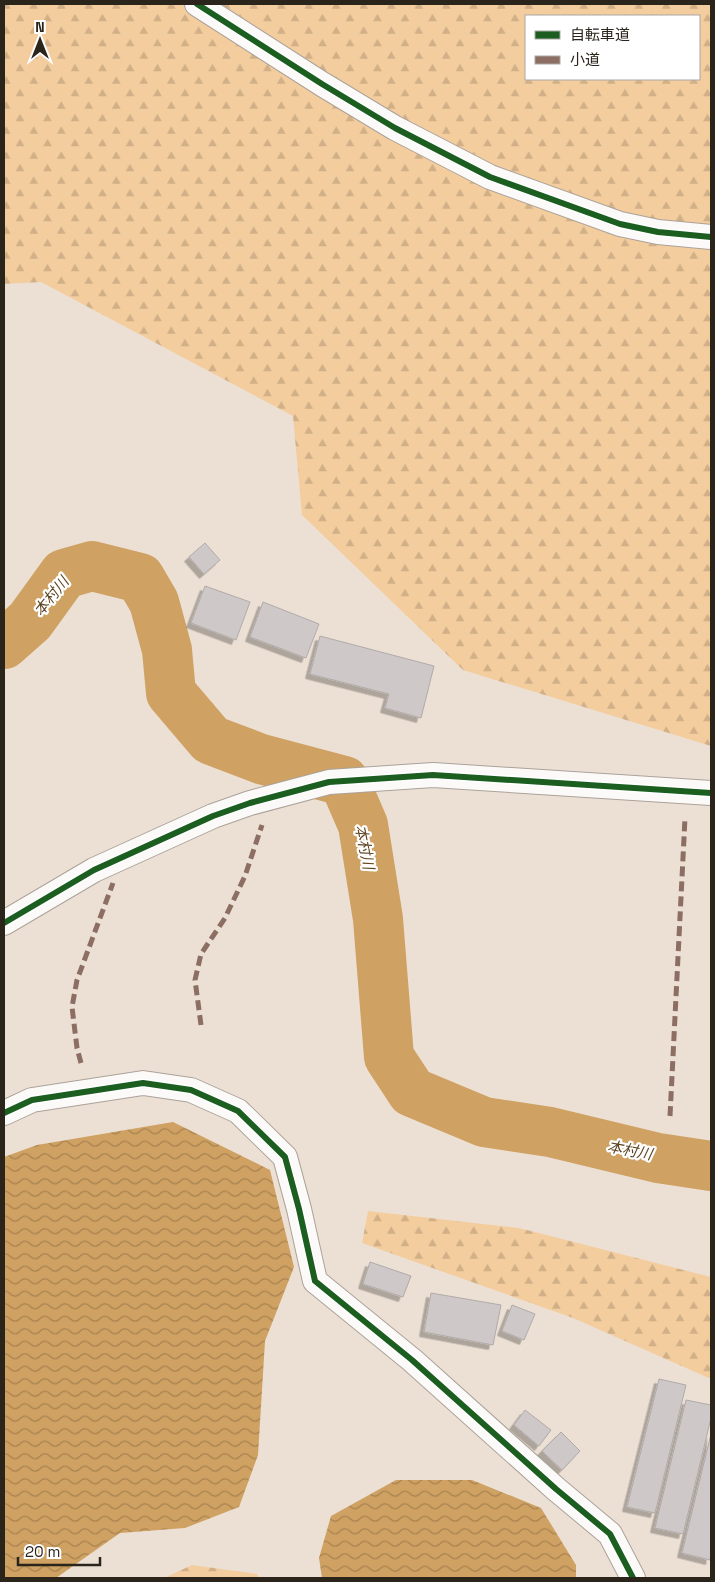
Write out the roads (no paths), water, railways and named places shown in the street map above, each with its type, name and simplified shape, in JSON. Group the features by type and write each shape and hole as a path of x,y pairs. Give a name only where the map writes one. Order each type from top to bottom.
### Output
{"street":[{"path":"197,4 395,128 490,177 620,224 658,232 711,236"},
{"path":"4,923 94,870 213,816 250,803 330,782 433,774 711,793"},
{"path":"4,1113 32,1100 144,1083 191,1090 238,1111 285,1157 315,1281 412,1360 556,1489 610,1534 633,1578"}],"water":[{"path":"173,1122 270,1170 294,1267 265,1341 258,1455 239,1507 185,1528 120,1533 56,1578 4,1578 4,1157 37,1145"},
{"path":"396,1480 472,1480 541,1508 576,1565 576,1578 322,1578 319,1558 331,1516"}],"waterway":[{"name":"本村川","path":"4,644 30,621 64,574 92,566 140,578 154,602 167,650 171,693 211,740 261,759 344,781 363,825 378,919 389,1057 412,1092 484,1122 550,1132 658,1158 711,1166"}]}
